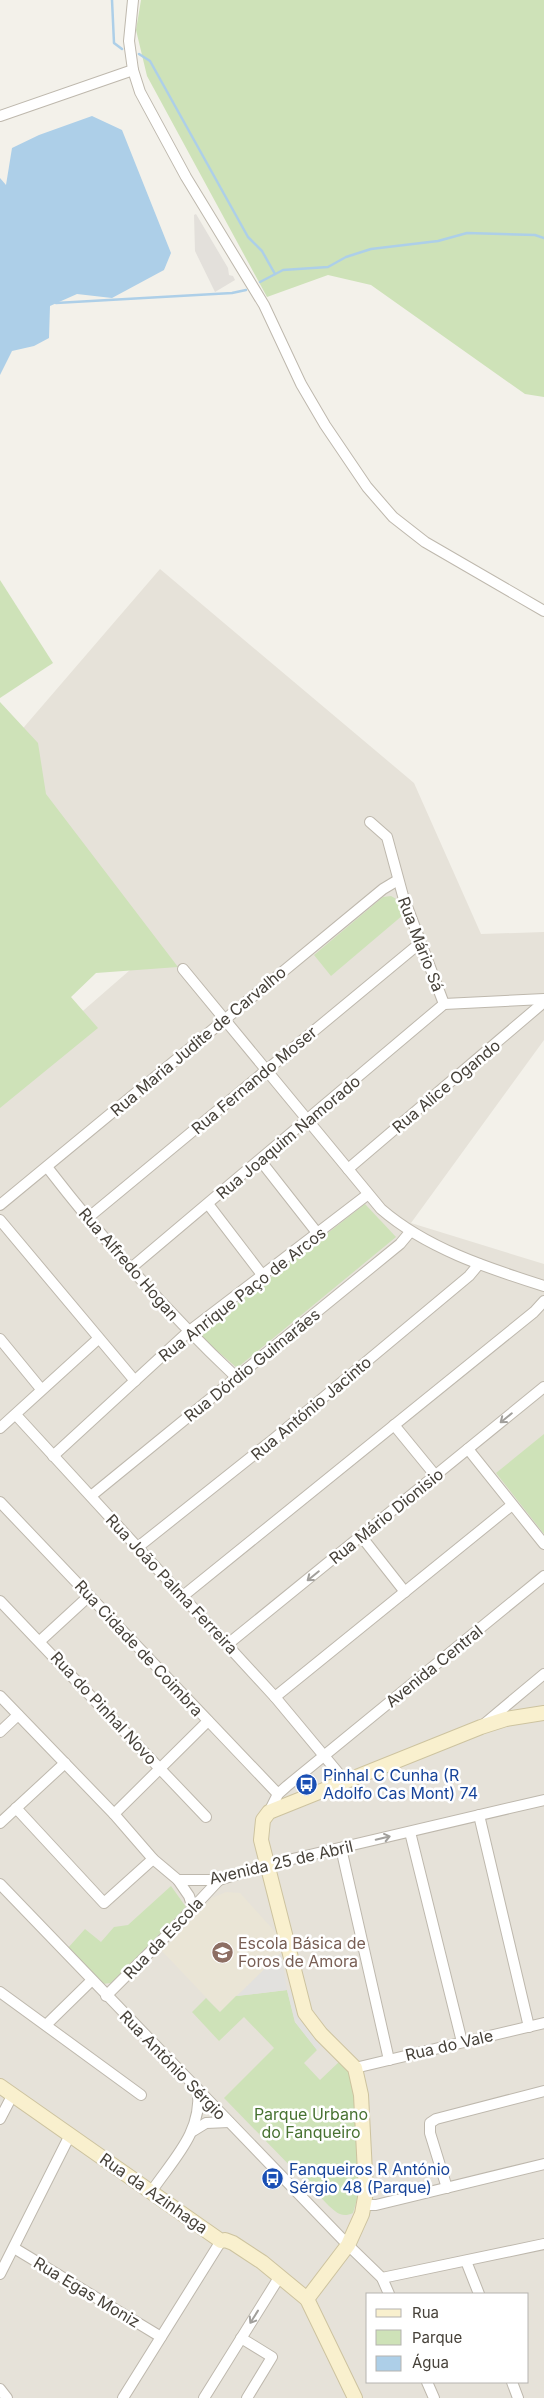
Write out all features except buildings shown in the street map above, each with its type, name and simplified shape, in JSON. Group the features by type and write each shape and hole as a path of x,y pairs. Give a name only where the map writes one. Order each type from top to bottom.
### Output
{"street":[{"path":"133,0 129,41 133,70 148,110 186,177 264,305 307,394 325,425 367,487 393,517 425,542 544,611"},
{"path":"0,116 133,70"},
{"name":"Rua Mário Sá","path":"370,822 387,837 398,880 444,1004 544,998"},
{"name":"Rua Maria Judite de Carvalho","path":"0,1205 383,889 398,880"},
{"name":"Rua Fernando Moser","path":"89,1217 420,942"},
{"path":"183,969 381,1209 410,1232 480,1264 544,1286"},
{"name":"Rua Alice Ogando","path":"348,1169 544,1002"},
{"name":"Rua Joaquim Namorado","path":"131,1268 308,1121 444,1004"},
{"path":"260,1160 318,1234"},
{"name":"Rua Alfredo Hogan","path":"47,1167 131,1268 188,1332 237,1378"},
{"name":"Rua Anrique Paço de Arcos","path":"53,1456 188,1332 368,1195"},
{"path":"208,1204 263,1276"},
{"path":"0,1220 135,1381"},
{"name":"Rua Dórdio Guimarães","path":"90,1496 400,1244 410,1232"},
{"name":"Rua António Jacinto","path":"138,1548 276,1437 469,1276 480,1264"},
{"path":"183,1596 534,1312 544,1301"},
{"path":"0,1339 41,1389"},
{"path":"0,1428 98,1339"},
{"name":"Rua Mário Dionisio","path":"228,1644 544,1387"},
{"name":"Rua João Palma Ferreira","path":"16,1415 228,1644 345,1781"},
{"path":"394,1425 435,1476"},
{"path":"468,1450 544,1544"},
{"name":"Rua Cidade de Coimbra","path":"0,1502 278,1794"},
{"path":"275,1697 512,1505"},
{"path":"361,1536 405,1592"},
{"name":"Avenida Central","path":"278,1794 544,1576"},
{"path":"40,1641 89,1596"},
{"name":"Rua do Pinhal Novo","path":"0,1601 206,1817"},
{"path":"481,1727 544,1674"},
{"path":"0,1696 114,1814 153,1859 178,1880 189,1896 193,1908"},
{"path":"268,1812 481,1727 506,1719 544,1713"},
{"path":"0,1732 18,1715"},
{"path":"114,1814 208,1721"},
{"path":"0,1823 65,1763"},
{"path":"278,1794 261,1829 261,1840 305,2013 312,2024 355,2068 361,2095 364,2205 362,2214 348,2246 307,2299 355,2398"},
{"name":"Avenida 25 de Abril","path":"178,1880 219,1880 267,1865 544,1800"},
{"path":"16,1808 104,1903 153,1859"},
{"path":"479,1815 529,2026"},
{"path":"410,1832 462,2042"},
{"path":"341,1848 389,2060"},
{"name":"Rua da Escola","path":"106,1996 219,1880"},
{"name":"Rua António Sérgio","path":"0,1884 91,1981 348,2246 382,2278"},
{"path":"46,2025 91,1981"},
{"path":"0,1992 141,2096"},
{"name":"Rua do Vale","path":"355,2068 544,2023"},
{"name":"Rua da Azinhaga","path":"0,2086 221,2241 230,2241 280,2276 307,2299"},
{"path":"151,2192 193,2131 199,2108 198,2090"},
{"path":"447,2188 430,2132 430,2123 436,2119 544,2091"},
{"path":"0,2119 12,2096"},
{"path":"193,2131 206,2123 229,2122"},
{"path":"0,2274 70,2135"},
{"path":"364,2205 376,2205 544,2164"},
{"path":"124,2398 221,2241"},
{"path":"389,2293 382,2278 544,2244"},
{"name":"Rua Egas Moniz","path":"14,2248 160,2337"},
{"path":"466,2261 479,2293"},
{"path":"204,2398 280,2276"},
{"path":"241,2338 272,2357 247,2398"},
{"path":"427,2383 434,2398"},
{"path":"512,2383 518,2398"},
{"path":"0,2389 7,2398"}],"shaded area":[{"path":"196,214 228,268 229,275 233,276 235,280 215,292 195,251 194,215"},
{"path":"160,569 414,783 481,934 544,932 544,1040 411,1223 544,1264 544,2398 0,2398 0,1083 153,950 0,755"},
{"name":"Escola Básica de Foros de Amora","path":"226,1892 240,1893 277,1934 281,1953 220,2012 162,1951 212,1898"},
{"path":"281,1953 287,1990 237,1996"},
{"path":"294,1989 301,2020 323,2046 317,2050 295,2022 287,1990"}],"green space":[{"path":"141,0 544,0 544,397 525,394 371,285 328,275 267,297 147,76 136,30"},
{"path":"0,580 53,663 0,698"},
{"path":"0,702 38,743 46,794 178,967 96,973 71,997 98,1028 0,1108"},
{"path":"391,896 398,900 403,915 331,976 314,955 383,897"},
{"path":"365,1204 396,1237 237,1368 198,1334"},
{"path":"544,1434 544,1534 496,1473"},
{"path":"171,1886 186,1907 111,1983 102,1984 67,1949 85,1929 101,1942 114,1927 128,1925"},
{"name":"Parque Urbano do Fanqueiro","path":"287,1990 295,2022 317,2050 304,2063 320,2080 340,2061 351,2073 355,2094 359,2192 353,2213 346,2215 340,2214 329,2206 224,2098 274,2048 244,2017 219,2041 192,2012 206,1998 220,2012 236,1996"}],"water":[{"path":"92,116 122,130 171,253 164,270 112,298 77,294 50,306 49,338 34,346 12,351 0,375 0,178 6,185 12,148 39,135"}],"waterway":[{"path":"112,0 114,43 122,49"},
{"path":"139,54 150,61 248,237 262,251 275,274"},
{"path":"260,282 283,270 328,267 346,257 371,249 438,241 467,233 535,235 544,238"},
{"path":"56,303 232,293 246,290"}],"place":[{"name":"Pinhal C Cunha (R Adolfo Cas Mont) 74","path":"307,1784"},
{"name":"Escola Básica de Foros de Amora","path":"222,1952"},
{"name":"Fanqueiros R António Sérgio 48 (Parque)","path":"273,2178"}]}
